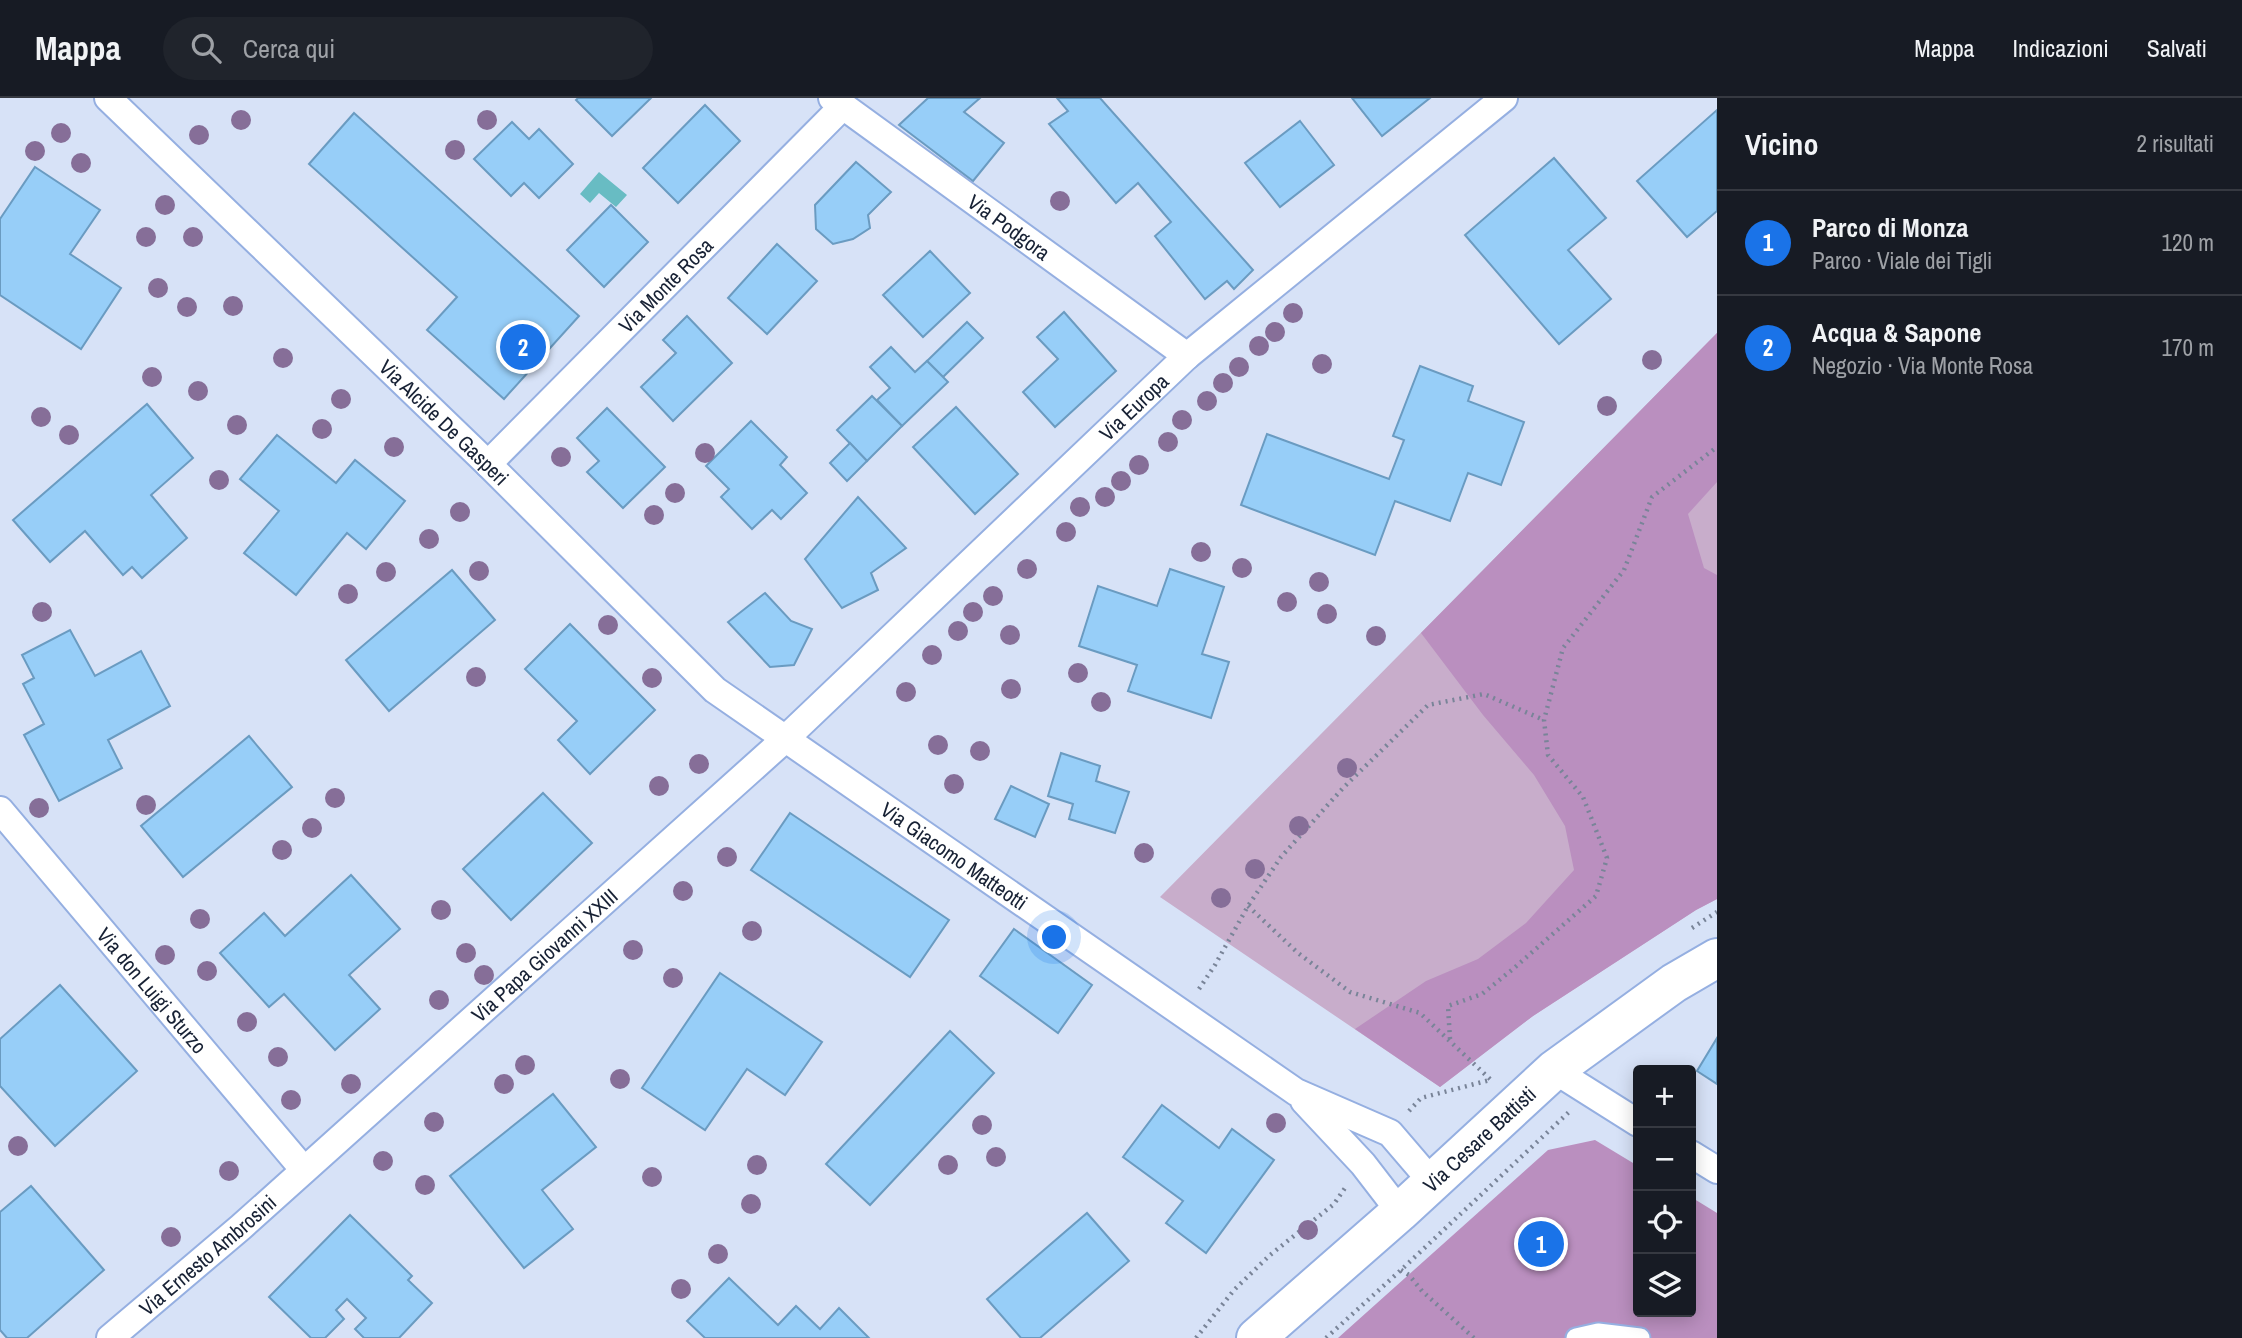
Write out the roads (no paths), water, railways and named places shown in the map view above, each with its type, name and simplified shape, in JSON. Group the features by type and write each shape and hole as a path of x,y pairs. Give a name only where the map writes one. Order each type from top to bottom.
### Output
{"main road":[{"name":"Via Cesare Battisti","path":"1256,1338 1400,1212 1553,1070 1674,983 1717,958"}],"street":[{"name":"Via Alcide De Gasperi","path":"108,98 488,464 715,690 784,740"},
{"name":"Via Europa","path":"784,740 1187,356 1504,98"},
{"name":"Via Monte Rosa","path":"488,464 837,102"},
{"name":"Via Podgora","path":"837,102 1187,356"},
{"name":"Via Giacomo Matteotti","path":"784,740 1296,1092 1390,1133 1432,1182"},
{"name":"Via Papa Giovanni XXIII","path":"304,1170 784,740"},
{"name":"Via don Luigi Sturzo","path":"0,810 304,1170"},
{"path":"1553,1070 1633,1120"},
{"name":"Via Giacomo Matteotti","path":"1296,1092 1363,1164 1400,1212"},
{"path":"1696,1157 1717,1170"},
{"name":"Via Ernesto Ambrosini","path":"110,1338 304,1170"},
{"path":"1576,1338 1598,1333 1640,1338"}],"place":[{"name":"Acqua & Sapone","path":"523,347"},
{"name":"Parco di Monza","path":"1541,1244"}]}
